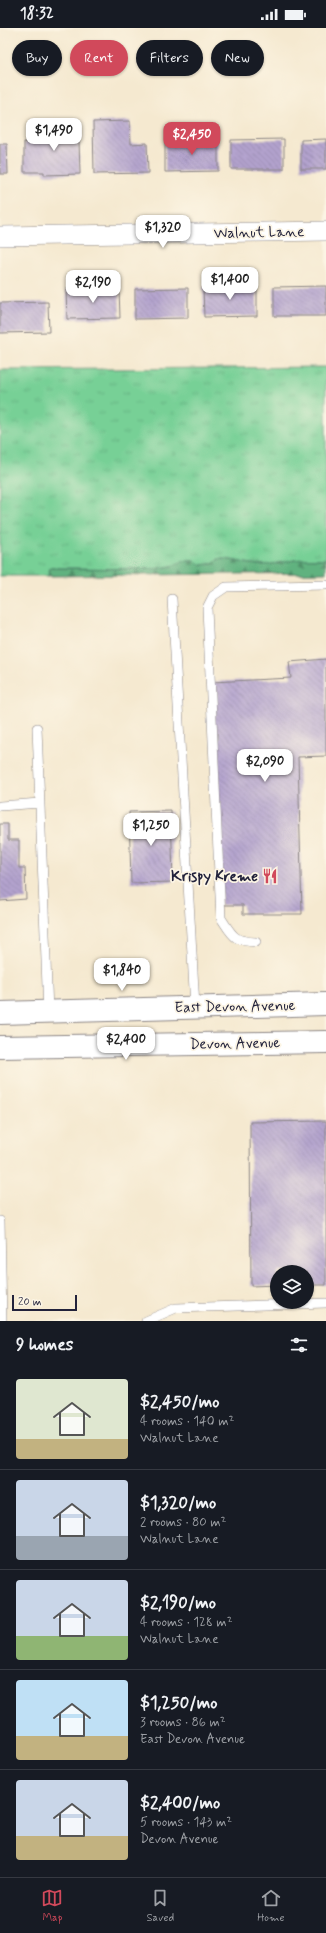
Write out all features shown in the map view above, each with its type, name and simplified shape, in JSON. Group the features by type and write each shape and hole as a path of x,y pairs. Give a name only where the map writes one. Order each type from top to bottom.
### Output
{"main road":[{"name":"East Devon Avenue","path":"0,1012 326,1004"},
{"name":"Devon Avenue","path":"0,1047 326,1042"}],"street":[{"name":"Walnut Lane","path":"0,236 326,231"}],"lane":[{"path":"256,942 241,942 232,934 221,918 207,608 213,596 226,587 326,585"},
{"path":"172,599 194,1007"},
{"path":"37,728 48,1012"},
{"path":"0,806 40,803"},
{"path":"0,1221 2,1321"},
{"path":"146,1321 176,1308 326,1303"}],"green space":[{"path":"326,367 326,559 303,559 259,565 219,559 211,564 202,565 194,561 183,561 172,566 154,569 51,568 48,576 0,576 0,370"},
{"path":"219,559 259,565 303,559 326,559 326,573 48,576 50,568 154,569 172,566 183,561 195,561 202,565 211,564"}],"building":[{"path":"130,121 131,144 147,143 148,173 94,174 93,122"},
{"path":"43,125 74,125 74,141 79,141 80,174 44,175 44,172 24,172 24,142 43,142"},
{"path":"284,139 284,169 231,169 231,140"},
{"path":"326,139 326,169 301,169 301,140"},
{"path":"218,141 218,171 165,172 165,142"},
{"path":"0,144 7,144 8,174 0,174"},
{"path":"257,286 257,316 204,317 203,287"},
{"path":"326,286 326,316 274,316 274,287"},
{"path":"119,288 120,318 67,319 66,289"},
{"path":"188,288 188,318 135,319 135,289"},
{"path":"48,302 49,332 0,333 0,303"},
{"path":"326,659 326,756 298,757 302,914 243,914 243,905 221,905 212,682 291,678 289,662"},
{"path":"171,811 173,882 131,883 129,812"},
{"path":"0,824 8,824 8,840 19,840 19,868 25,868 26,899 0,901"},
{"path":"326,1121 326,1285 314,1285 314,1265 270,1265 270,1285 251,1286 250,1122"}],"place":[{"name":"Krispy Kreme","path":"270,876"}]}
